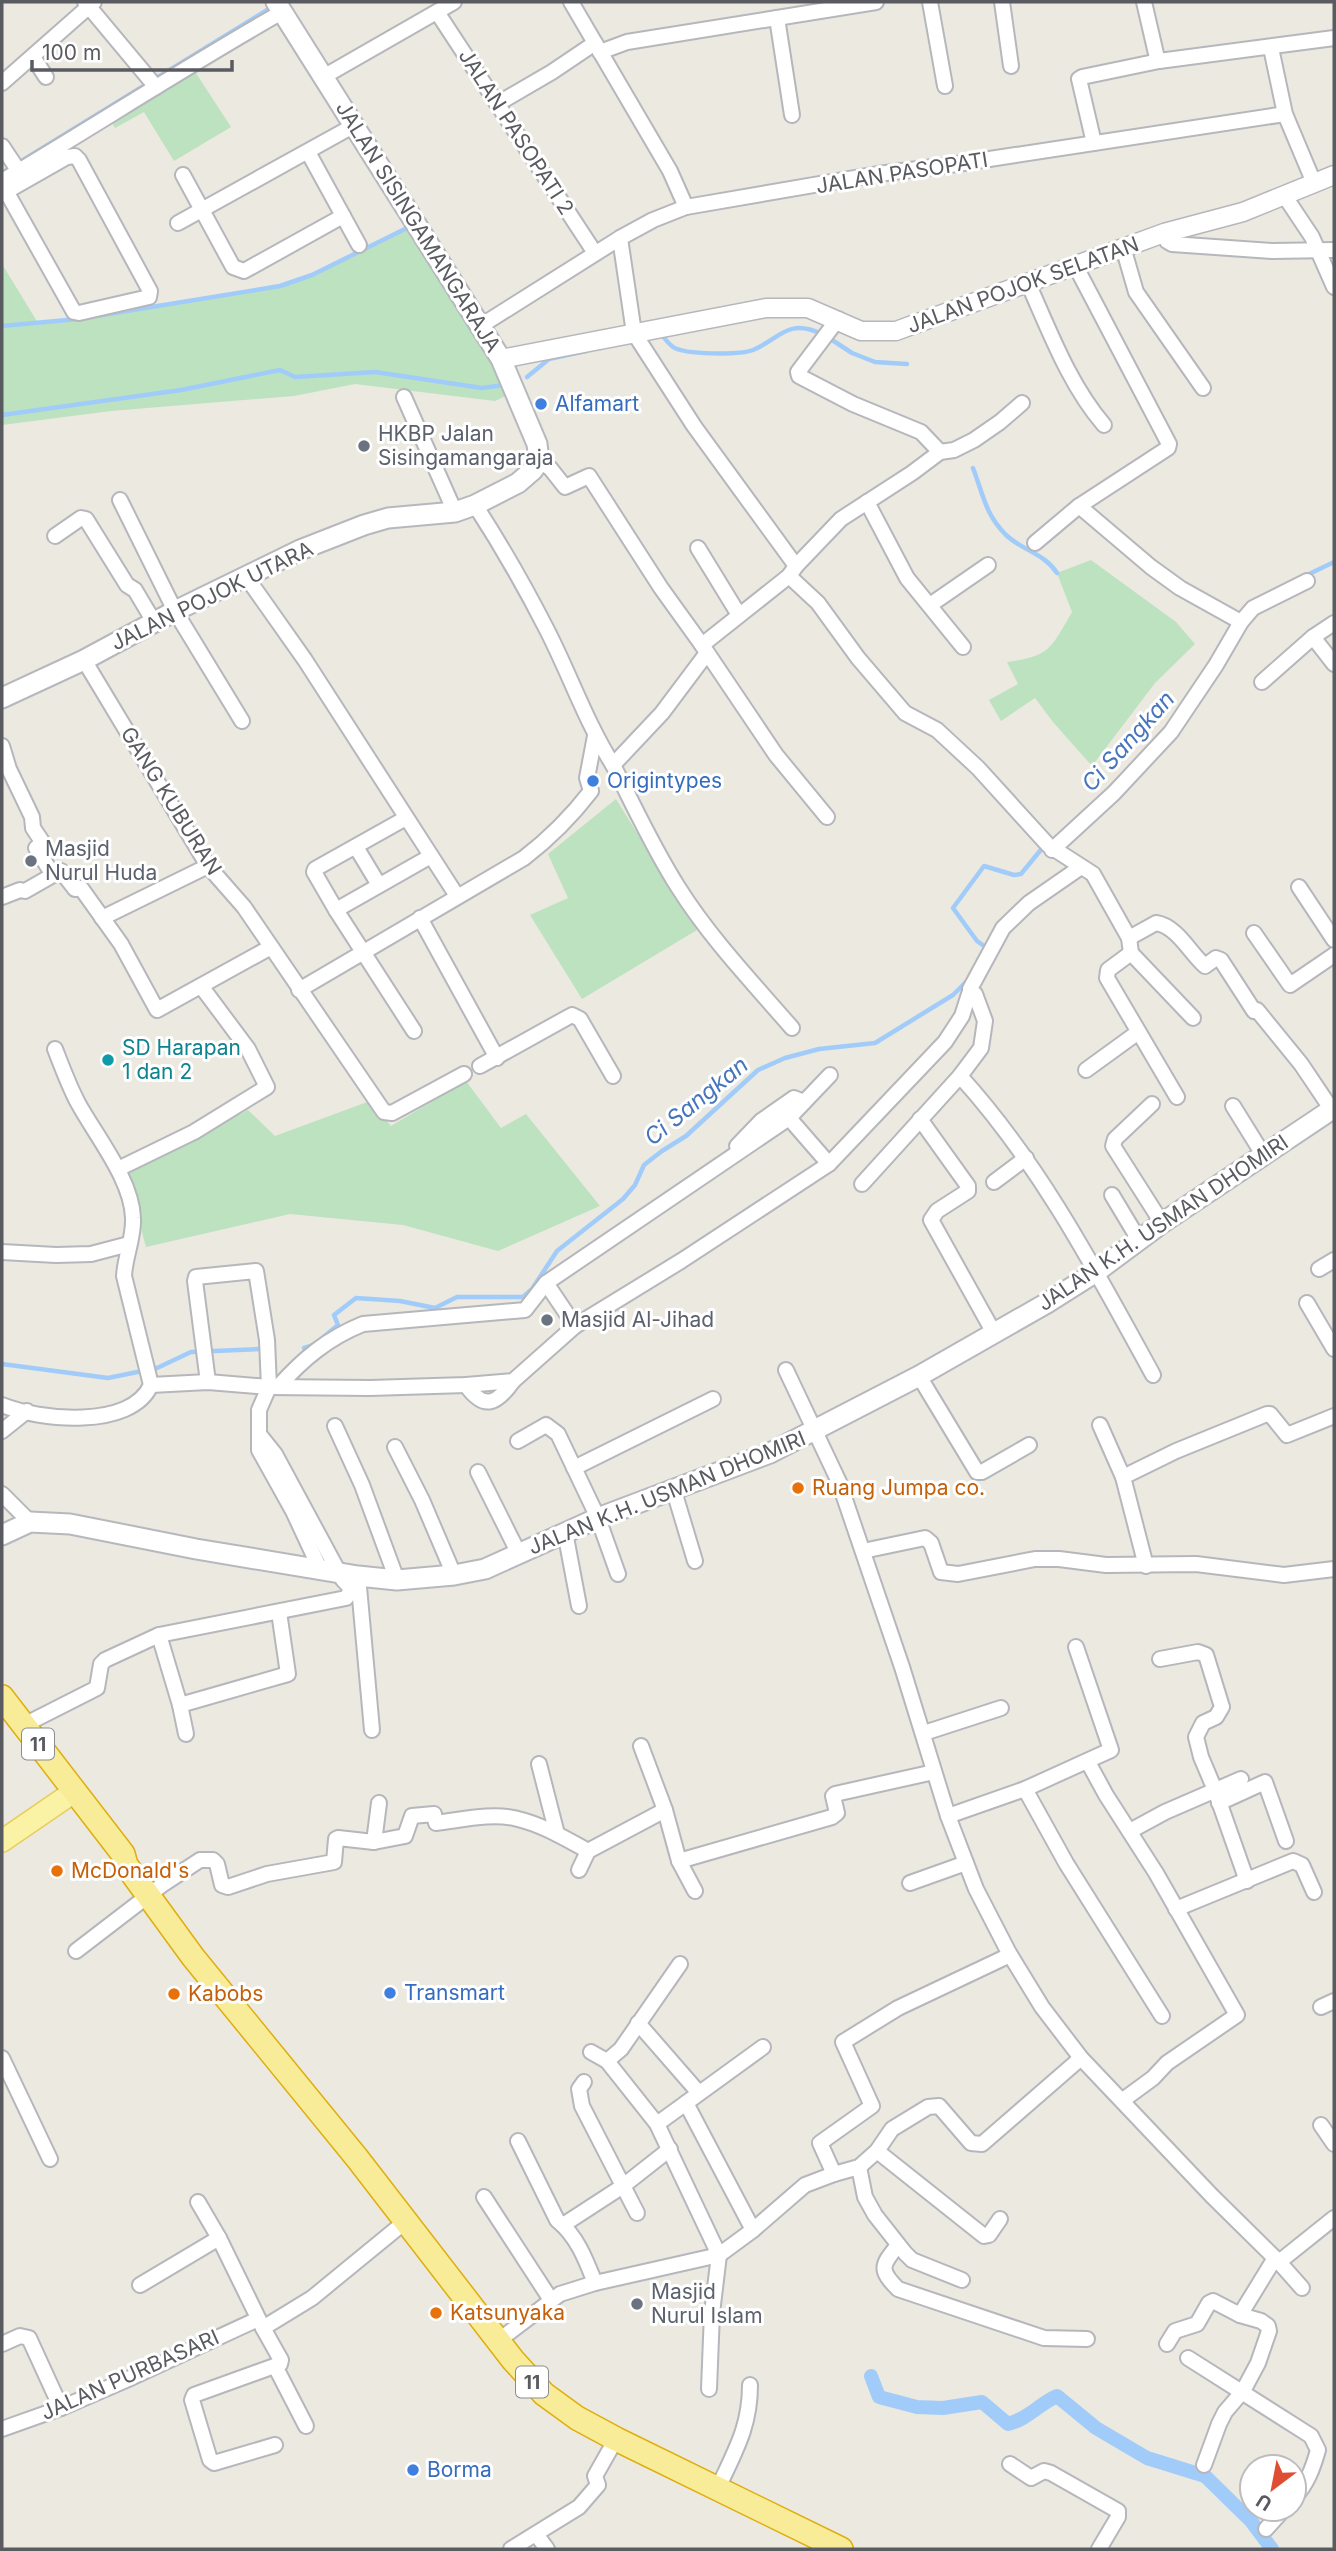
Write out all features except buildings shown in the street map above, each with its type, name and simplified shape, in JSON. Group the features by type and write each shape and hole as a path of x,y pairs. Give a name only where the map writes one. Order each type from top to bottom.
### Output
{"highway":[{"name":"11","path":"2,1698 24,1725 70,1794"},
{"name":"11","path":"2,1716 123,1854 127,1865 193,1957 406,2221 498,2341 544,2394 578,2418 616,2439 838,2549"}],"main road":[{"name":"JALAN SISINGAMANGARAJA","path":"279,7 482,325 501,359 537,443 538,461"},
{"name":"JALAN POJOK UTARA","path":"2,698 84,660 174,611 300,550 388,518 455,512 475,505 518,483 533,470 538,461"},
{"name":"JALAN K.H. USMAN DHOMIRI","path":"2,1535 30,1522 70,1524 130,1537 397,1580 454,1575 485,1569 598,1518 770,1453 919,1376 1096,1272 1162,1223 1333,1109"},
{"path":"2,1841 70,1794"}],"street":[{"path":"323,77 454,2"},
{"path":"571,2 670,171 686,207"},
{"path":"497,104 598,48 876,2"},
{"path":"930,2 945,86"},
{"path":"1002,2 1011,66"},
{"path":"1144,2 1159,61"},
{"path":"2,83 90,3 156,87"},
{"path":"3,189 18,170 156,87 279,7"},
{"name":"JALAN PASOPATI 2","path":"437,12 595,253"},
{"path":"777,18 792,115"},
{"path":"1094,143 1079,78 1159,61 1334,38"},
{"path":"1271,48 1285,114 1314,183"},
{"path":"33,57 46,77"},
{"name":"JALAN PASOPATI","path":"482,325 620,238 653,220 686,207 878,174 1285,114"},
{"path":"178,223 353,126"},
{"path":"2,146 18,170"},
{"path":"308,152 359,245"},
{"path":"75,156 150,291 149,297 74,312 3,189 66,157 75,156"},
{"path":"183,175 233,267 244,271 343,216"},
{"name":"JALAN POJOK SELATAN","path":"501,359 766,308 808,308 861,331 896,331 1123,247 1243,212 1334,175"},
{"path":"1284,195 1318,250 1334,287"},
{"path":"1164,233 1167,242 1172,244 1272,251 1334,250"},
{"path":"620,238 634,333 792,571 900,708 913,719 937,730 978,768 1048,845 1093,874 1129,938 1131,953 1193,1018"},
{"path":"1123,247 1136,292 1202,387"},
{"path":"1035,543 1079,506 1168,448 1169,444 1074,265"},
{"path":"1028,283 1059,354 1088,406 1104,425"},
{"path":"838,319 798,372 799,376 853,404 921,432 940,452"},
{"path":"404,397 455,512"},
{"path":"613,765 662,713 704,649 739,615 792,571 841,519 940,452 954,450 974,440 1022,403"},
{"path":"538,461 550,468 565,486 589,476 661,588 776,755 827,817"},
{"path":"120,500 174,611 242,721"},
{"path":"867,502 907,578 963,647"},
{"path":"475,505 548,631 595,736 678,888 717,940 792,1028"},
{"path":"1079,506 1170,581 1238,620"},
{"path":"55,536 81,518 86,519 127,585 135,590 154,622"},
{"path":"698,548 739,615"},
{"path":"930,605 988,565"},
{"path":"245,575 305,660 457,896"},
{"path":"1048,845 1114,793 1171,732 1216,665 1238,620 1253,608 1307,581"},
{"path":"1262,682 1334,623"},
{"path":"1313,638 1334,664"},
{"name":"GANG KUBURAN","path":"84,660 208,866 244,907 386,1113 392,1113 464,1074"},
{"path":"299,990 524,858 563,826 591,791 587,778 595,736"},
{"path":"2,746 9,769 32,817 33,828 43,843 36,848 53,875"},
{"path":"406,818 315,869 315,875 414,1031"},
{"path":"356,846 379,885"},
{"path":"336,910 431,856"},
{"path":"102,918 208,866"},
{"path":"147,1373 208,1382 274,1387 466,1385 513,1381 575,1326 681,1261 829,1164 946,1042 962,1016 1003,928 1028,903 1081,867"},
{"path":"2,897 20,890 25,891 61,871 75,889 81,888 123,947 157,1010 271,947"},
{"path":"1299,887 1334,940"},
{"path":"420,918 497,1058"},
{"path":"1129,938 1156,923 1166,926 1203,965 1216,958 1221,960 1246,1001 1257,1010 1301,1064 1333,1109"},
{"path":"1254,933 1290,985 1334,955"},
{"path":"1131,953 1108,970 1106,975 1137,1033 1177,1097"},
{"path":"118,1169 194,1132 267,1087 248,1049 201,986"},
{"path":"862,1184 960,1076 981,1048 985,1021 971,992"},
{"path":"480,1066 572,1015 580,1019 613,1076"},
{"path":"1086,1070 1137,1033"},
{"path":"2,1405 57,1417 86,1417 116,1412 143,1397 147,1373 124,1276 132,1238 132,1209 118,1169 78,1103 55,1049"},
{"path":"24,1725 97,1688 101,1664 159,1636 346,1598 350,1592 349,1586 293,1511 259,1450 258,1409 274,1387 313,1351 345,1331 363,1324 524,1310 546,1283 789,1118 830,1075"},
{"path":"960,1076 989,1108 1026,1158 1096,1272 1153,1375"},
{"path":"720,1165 761,1121 794,1098 804,1102"},
{"path":"1152,1104 1115,1139 1113,1146 1162,1223"},
{"path":"1233,1106 1264,1156"},
{"path":"789,1118 829,1164"},
{"path":"920,1119 968,1186 965,1194 937,1211 931,1220 994,1333"},
{"path":"994,1182 1026,1158"},
{"path":"1112,1195 1139,1240"},
{"path":"2,1252 91,1254 129,1244"},
{"path":"1319,1269 1334,1260"},
{"path":"208,1382 196,1277 256,1271 274,1387"},
{"path":"546,1283 575,1326"},
{"path":"1307,1303 1334,1349"},
{"path":"786,1370 839,1482 924,1734 948,1816 976,1889 1010,1955 1042,2007 1082,2058 1302,2288"},
{"path":"919,1376 977,1472 982,1472 1029,1445"},
{"path":"574,1468 713,1399"},
{"path":"2,1431 27,1411"},
{"path":"1123,1477 1176,1451 1263,1415 1270,1414 1287,1435 1334,1416"},
{"path":"518,1441 546,1425 558,1434 598,1518 618,1574"},
{"path":"1100,1425 1123,1477 1146,1566"},
{"path":"335,1426 362,1485 397,1580"},
{"path":"395,1447 422,1500 454,1575"},
{"path":"478,1472 519,1554"},
{"path":"674,1491 695,1561"},
{"path":"2,1494 30,1522"},
{"path":"565,1532 579,1606"},
{"path":"863,1551 925,1538 931,1543 941,1572 958,1574 1035,1559 1146,1566 1209,1565 1284,1575 1334,1569"},
{"path":"339,1572 372,1730"},
{"path":"180,1705 288,1674 279,1612"},
{"path":"159,1636 186,1734"},
{"path":"948,1816 1026,1788 1111,1750 1076,1647"},
{"path":"1160,1658 1198,1652 1206,1656 1222,1707 1216,1717 1203,1723 1196,1737 1247,1881"},
{"path":"924,1734 1001,1708"},
{"path":"641,1746 666,1810 679,1861 695,1891"},
{"path":"1088,1762 1237,2015 1167,2063 1153,2078 1123,2100"},
{"path":"539,1764 557,1834"},
{"path":"679,1861 832,1817 837,1813 833,1797 835,1794 934,1772"},
{"path":"1217,1796 1241,1779"},
{"path":"1130,1831 1165,1812 1265,1782 1286,1841"},
{"path":"1026,1788 1066,1863 1162,2016"},
{"path":"374,1842 379,1803"},
{"path":"579,1870 588,1851 666,1810"},
{"path":"76,1951 200,1860 213,1860 217,1864 222,1885 228,1887 267,1874 334,1862 336,1839 374,1842 405,1836 412,1816 434,1814 436,1823 516,1818 557,1834 588,1851"},
{"path":"1176,1909 1296,1860 1302,1865 1314,1892"},
{"path":"910,1882 966,1863"},
{"path":"834,2174 820,2143 872,2106 843,2042 898,2008 1010,1955"},
{"path":"607,2060 621,2049 680,1964"},
{"path":"638,2023 699,2093"},
{"path":"657,2124 763,2047"},
{"path":"591,2052 607,2060 657,2124 670,2149 712,2256 709,2389"},
{"path":"2,2058 50,2159"},
{"path":"498,2341 561,2294 595,2283 712,2256 753,2230 805,2185 859,2167 877,2151 892,2129 934,2105 939,2106 971,2143 982,2144 1082,2058"},
{"path":"584,2082 579,2089 582,2106 638,2213"},
{"path":"686,2103 753,2230"},
{"path":"1321,2125 1334,2144"},
{"path":"517,2141 557,2220 583,2254 595,2283"},
{"path":"563,2225 623,2186 670,2149"},
{"path":"877,2151 984,2236 989,2235 1000,2219"},
{"path":"859,2167 865,2197 898,2245 912,2260 962,2280"},
{"path":"484,2197 551,2300"},
{"path":"198,2202 281,2360 280,2364 194,2395 192,2400 210,2460 214,2463 275,2445"},
{"path":"1240,2315 1277,2260 1334,2218"},
{"name":"JALAN PURBASARI","path":"2,2429 61,2408 261,2323 312,2298 406,2221"},
{"path":"140,2285 219,2238"},
{"path":"898,2245 884,2262 883,2268 898,2289 1044,2338 1087,2339"},
{"path":"1167,2344 1175,2331 1197,2324 1211,2301 1268,2326 1263,2351 1243,2391 1225,2412 1204,2465"},
{"path":"2,2344 20,2336 29,2338 61,2408"},
{"path":"1188,2358 1311,2436 1317,2446 1308,2477"},
{"path":"275,2366 306,2426"},
{"path":"718,2488 735,2455 749,2413 750,2385"},
{"path":"511,2549 585,2501 598,2485 595,2476 616,2439"},
{"path":"1010,2464 1031,2478 1044,2471 1051,2473 1118,2511 1118,2517 1099,2549"},
{"path":"1266,2529 1271,2523"},
{"path":"536,2534 547,2549"}],"green space":[{"path":"192,67 231,127 174,161 144,112 115,128 109,118"},
{"path":"406,229 510,394 495,401 355,384 294,396 111,411 2,425 2,264 38,323 115,314 280,286 312,275"},
{"path":"1091,560 1176,622 1195,644 1155,683 1092,766 1035,698 1001,721 989,700 1018,684 1007,662 1033,657 1048,648 1072,612 1057,573"},
{"path":"616,799 697,930 582,999 530,915 568,898 548,854"},
{"path":"466,1081 501,1128 526,1114 600,1206 498,1251 403,1225 290,1214 146,1247 126,1173 248,1110 275,1136 370,1101 391,1126"}],"waterway":[{"path":"2,173 272,7"},
{"path":"90,317 280,286 312,275 407,228 410,232"},
{"path":"2,326 78,319"},
{"path":"659,336 662,335 679,350 725,353 753,350 792,329 800,328 822,334"},
{"path":"829,338 852,353 875,362 907,364"},
{"path":"527,377 549,359 586,351"},
{"path":"2,415 181,390 280,370 295,377 375,372 482,388 504,385"},
{"path":"973,468 985,503 999,527 1006,535 1046,561 1057,573"},
{"name":"Ci Sangkan","path":"1305,576 1334,562"},
{"name":"Ci Sangkan","path":"985,952 987,948 977,941 953,908 984,866 1014,875 1021,874 1044,846"},
{"name":"Ci Sangkan","path":"304,1348 314,1345 338,1325 334,1315 356,1298 400,1301 435,1308 457,1297 523,1297 532,1289 557,1251 623,1199 635,1185 644,1165 686,1136 758,1070 785,1058 819,1049 875,1043 953,995 968,980"},
{"name":"Ci Sangkan","path":"2,1364 108,1378 157,1368 191,1352 260,1349"},
{"path":"871,2376 879,2397 917,2407 943,2408 982,2402 1008,2424 1022,2419 1057,2396 1096,2428 1147,2458 1205,2476 1251,2521 1272,2549"}],"place":[{"name":"Alfamart","path":"541,404"},
{"name":"HKBP Jalan Sisingamangaraja","path":"364,446"},
{"name":"Origintypes","path":"593,781"},
{"name":"Masjid Nurul Huda","path":"31,861"},
{"name":"SD Harapan 1 dan 2","path":"108,1060"},
{"name":"Masjid Al-Jihad","path":"547,1320"},
{"name":"Ruang Jumpa co.","path":"798,1488"},
{"name":"McDonald's","path":"57,1871"},
{"name":"Transmart","path":"390,1993"},
{"name":"Kabobs","path":"174,1994"},
{"name":"Masjid Nurul Islam","path":"637,2304"},
{"name":"Katsunyaka","path":"436,2313"},
{"name":"Borma","path":"413,2470"}]}
